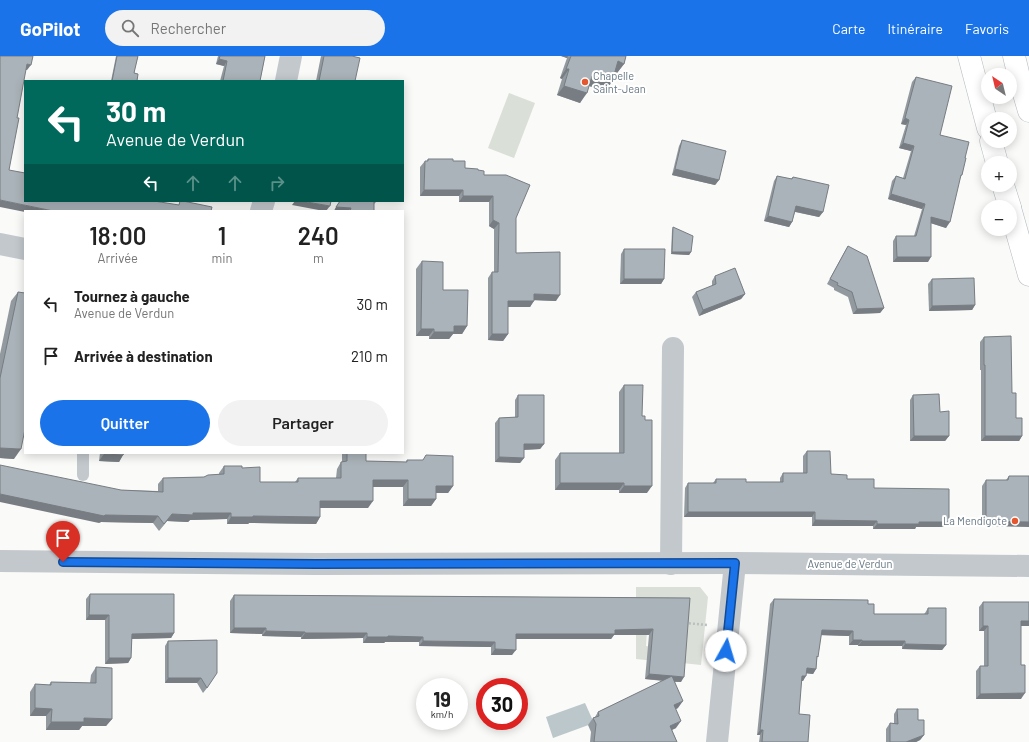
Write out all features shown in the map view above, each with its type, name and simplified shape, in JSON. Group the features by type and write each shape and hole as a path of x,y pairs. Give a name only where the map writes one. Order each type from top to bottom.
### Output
{"street":[{"path":"286,80 291,56"},
{"path":"969,56 984,112"},
{"path":"1014,56 1029,111"},
{"path":"1017,232 1029,274"},
{"path":"0,244 24,249"},
{"path":"671,564 673,348"},
{"name":"Avenue de Verdun","path":"0,561 316,564 735,563 1029,566"},
{"path":"717,742 735,563"}],"lane":[{"path":"83,454 83,475"}],"path":[{"path":"685,623 710,625"}],"shaded area":[{"path":"509,93 535,103 514,158 488,148"},
{"path":"636,587 700,587 708,597 701,665 682,663 636,603"},
{"path":"647,630 646,646 656,647 655,661 636,659 636,631"},
{"path":"585,703 594,723 553,738 546,717"}],"building":[{"path":"0,56 33,56 31,65 27,64 9,170 24,173 24,202 160,202 179,205 180,202 188,202 212,207 211,210 48,210 0,200"},
{"path":"117,56 138,56 134,73 138,74 137,80 112,80"},
{"path":"220,56 265,56 260,80 223,80 227,61 219,59"},
{"path":"324,56 352,56 360,58 355,80 319,80"},
{"name":"Chapelle Saint-Jean","path":"571,56 626,56 624,64 618,61 612,82 592,76 587,93 564,86 569,69 566,69"},
{"path":"916,77 952,86 940,135 969,142 950,222 931,217 931,257 897,257 896,236 916,236 925,204 891,194 896,176 905,179 914,146 903,143 909,120 905,118"},
{"path":"682,140 726,151 719,180 675,169"},
{"path":"428,159 453,159 453,161 465,161 465,168 484,171 484,175 506,175 530,185 516,218 516,253 560,252 560,295 534,294 534,301 508,301 508,334 492,334 492,272 498,272 499,223 493,220 493,196 463,196 463,190 424,190 425,161 428,161"},
{"path":"777,176 792,179 793,177 829,185 823,212 796,206 792,222 768,216"},
{"path":"307,202 331,202 330,206"},
{"path":"339,202 374,202 374,210 350,210 351,208 336,207"},
{"path":"673,227 693,236 691,252 672,252"},
{"path":"848,246 867,256 884,308 857,309 852,292 837,285 838,283 830,279"},
{"path":"624,249 665,249 664,279 624,279"},
{"path":"422,261 443,262 443,290 468,290 467,326 454,326 454,332 434,332 434,329 421,329"},
{"path":"735,268 745,294 703,310 696,292 716,284 715,276"},
{"path":"974,278 975,305 932,306 932,279"},
{"path":"18,292 24,293 24,434 21,449 0,448 0,378"},
{"path":"1011,336 1012,393 1016,393 1016,418 1022,418 1022,436 985,436 984,337"},
{"path":"624,385 643,385 642,416 645,416 645,420 652,420 652,486 624,486 624,483 560,483 560,453 624,453"},
{"path":"939,394 940,412 949,411 949,436 914,436 913,395"},
{"path":"518,395 544,395 544,444 524,444 524,458 499,457 499,418 518,417"},
{"path":"807,451 830,451 831,474 847,475 847,479 874,479 874,488 949,489 949,522 877,524 877,521 815,520 815,512 688,512 688,483 716,483 716,479 746,479 746,482 783,482 783,473 807,473"},
{"path":"347,454 366,454 366,461 407,462 407,460 423,460 426,455 453,456 453,486 436,486 436,499 408,499 408,480 373,480 373,501 320,501 320,517 231,517 231,513 193,513 193,515 172,514 164,524 158,516 104,516 0,494 0,465 121,490 163,492 163,478 204,477 208,475 224,474 224,466 242,466 242,468 260,467 260,482 298,482 298,478 341,478 341,462 347,461"},
{"path":"1009,476 1029,476 1029,522 987,521 987,518 986,519 986,480 1008,480"},
{"path":"90,594 174,594 174,633 132,634 131,658 109,658 109,615 89,615"},
{"path":"234,595 690,598 684,677 649,674 653,629 615,630 615,634 516,634 516,650 495,649 495,642 423,641 423,637 367,637 367,633 305,633 266,631 266,628 234,628"},
{"path":"774,599 868,600 868,604 874,604 874,614 928,614 928,608 946,608 946,645 905,644 905,641 853,640 853,631 822,630 816,669 807,668 806,676 802,676 799,714 810,715 808,742 762,742 763,730 760,730"},
{"path":"983,602 1029,602 1029,621 1021,621 1021,665 1025,665 1025,693 980,694 980,666 988,666 988,626 983,626"},
{"path":"217,640 217,673 207,688 201,678 168,678 168,641"},
{"path":"96,667 112,668 112,719 84,718 84,722 51,722 52,709 35,708 35,684 51,685 51,682 96,683"},
{"path":"672,676 683,701 674,705 681,721 670,726 677,742 594,742 596,724 593,718 599,716 598,712"},
{"path":"897,709 918,709 918,720 924,720 924,735 906,742 890,742 890,723 898,724"}],"place":[{"name":"Chapelle Saint-Jean","path":"585,82"},
{"name":"La Mendigote","path":"1015,521"}],"route":[{"path":"63,562 316,564 735,563 726,651"}]}
